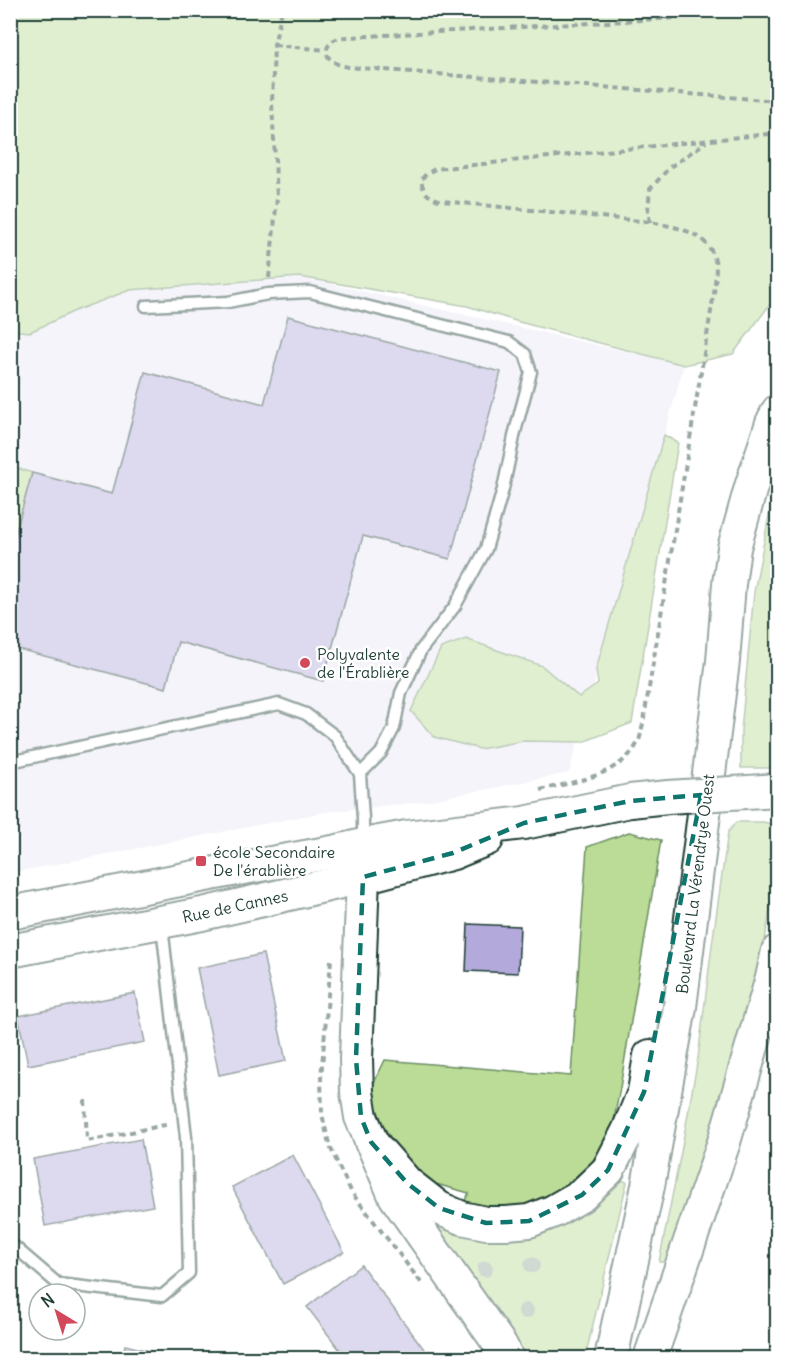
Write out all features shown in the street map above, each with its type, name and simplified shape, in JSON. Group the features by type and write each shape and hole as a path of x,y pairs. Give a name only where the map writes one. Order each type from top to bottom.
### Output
{"main road":[{"name":"Boulevard La Vérendrye Ouest","path":"611,1359 648,1186 680,1007 723,661 734,548 750,487 777,411"},
{"path":"372,1143 407,1183 439,1208 462,1218 486,1223 529,1221 554,1211 582,1195 608,1170 628,1131 644,1092 712,740"},
{"name":"Rue de Cannes","path":"10,913 407,837 524,823 630,801 777,790"},
{"name":"Rue de Cannes","path":"10,951 162,922 363,877 453,853 524,823"},
{"path":"363,845 356,1059 357,1092 361,1117 395,1196 501,1346 507,1359"},
{"path":"650,1359 724,1142 772,978 777,951"}],"lane":[{"path":"146,306 228,302 268,294 310,292 508,342 525,354 531,372 486,549 455,606 421,650 401,693 394,728 381,753 360,774"},
{"path":"10,762 279,704 306,714 335,736 360,774 363,845"},
{"path":"10,1243 58,1284 162,1296 189,1273 185,1121 162,922"}],"path":[{"path":"268,294 277,198 272,103 274,45 282,10"},
{"path":"777,12 338,38 329,44 326,50 328,57 334,63 348,67 777,101"},
{"path":"274,45 326,50"},
{"path":"535,792 614,768 627,758 638,742 643,724 714,293 715,260 702,240 692,232 674,227 650,222 442,201 429,197 422,188 421,180 435,169 777,133"},
{"path":"650,222 648,211 650,189 670,167 708,140"},
{"path":"85,1100 87,1141 185,1121"}],"highlighted area":[{"path":"701,795 644,1092 608,1170 582,1195 529,1221 486,1223 439,1208 407,1183 371,1142 361,1117 356,1059 363,877 453,853 524,823 630,801"}],"shaded area":[{"name":"Polyvalente de l'Érablière","path":"300,277 684,365 569,773 421,802 325,812 11,873 11,553 32,473 11,466 11,298"}],"green space":[{"path":"10,11 777,11 777,298 733,354 684,365 467,306 300,277 130,290 77,310 30,332 11,330"},
{"path":"664,435 678,443 632,723 583,742 523,741 480,749 434,737 411,711 441,648 466,639 542,666 579,697 598,684 596,669"},
{"path":"11,466 32,473 11,553"},
{"path":"777,475 777,768 741,768 741,731 754,592"},
{"path":"736,822 764,822 777,826 777,869 762,957 738,1058 668,1262 659,1262 698,1058 728,832"},
{"path":"629,832 661,840 612,1131 592,1162 565,1186 535,1204 512,1208 464,1202 469,1193 425,1181 406,1162 385,1129 370,1091 385,1060 571,1076 587,847"},
{"path":"617,1179 627,1182 585,1358 519,1358 432,1231 436,1221 474,1236"}],"building":[{"path":"288,316 501,372 450,559 363,536 323,681 178,642 166,688 10,647 10,553 32,473 112,494 145,372 264,404"},
{"path":"468,924 520,926 518,973 466,971"},
{"path":"263,954 286,1061 219,1075 197,968"},
{"path":"135,993 145,1042 28,1065 18,1016"},
{"path":"141,1139 153,1206 45,1226 33,1159"},
{"path":"293,1155 344,1252 283,1284 232,1187"},
{"path":"361,1265 427,1353 420,1358 346,1358 307,1307"},
{"path":"125,1345 178,1358 122,1358"},
{"path":"769,1352 778,1355 778,1358 768,1358"}],"place":[{"name":"Polyvalente de l'Érablière","path":"305,663"},
{"name":"école Secondaire De l'érablière","path":"201,861"}]}
